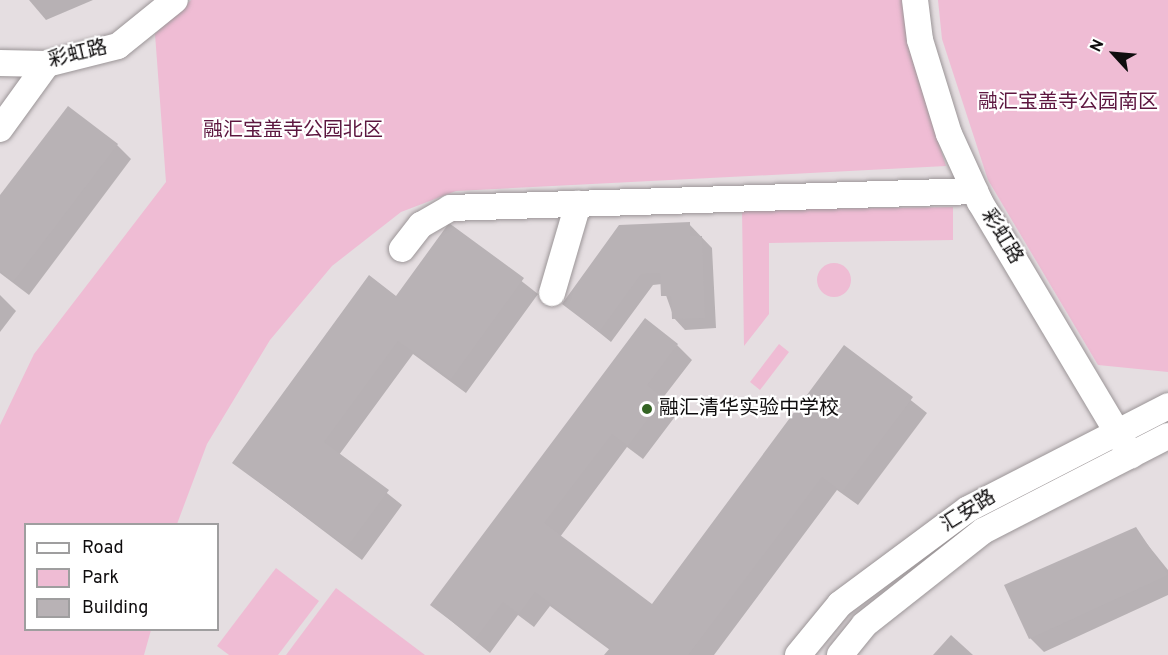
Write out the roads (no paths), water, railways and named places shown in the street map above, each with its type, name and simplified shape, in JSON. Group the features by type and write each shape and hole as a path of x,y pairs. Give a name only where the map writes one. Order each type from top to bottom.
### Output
{"street":[{"name":"彩虹路","path":"0,64 47,64 118,46 175,0"},
{"name":"彩虹路","path":"915,0 920,40 975,191 1131,455"},
{"path":"0,129 47,64"},
{"path":"402,249 421,225 450,208 975,191"},
{"path":"552,293 578,204"},
{"name":"汇安路","path":"798,655 840,604 968,509 1168,406"},
{"name":"汇安路","path":"840,655 864,625 983,531 1168,436"}],"place":[{"name":"融汇清华实验中学校","path":"647,409"}],"park label":[{"name":"融汇宝盖寺公园南区","path":"1068,103"},
{"name":"融汇宝盖寺公园北区","path":"293,131"}]}
